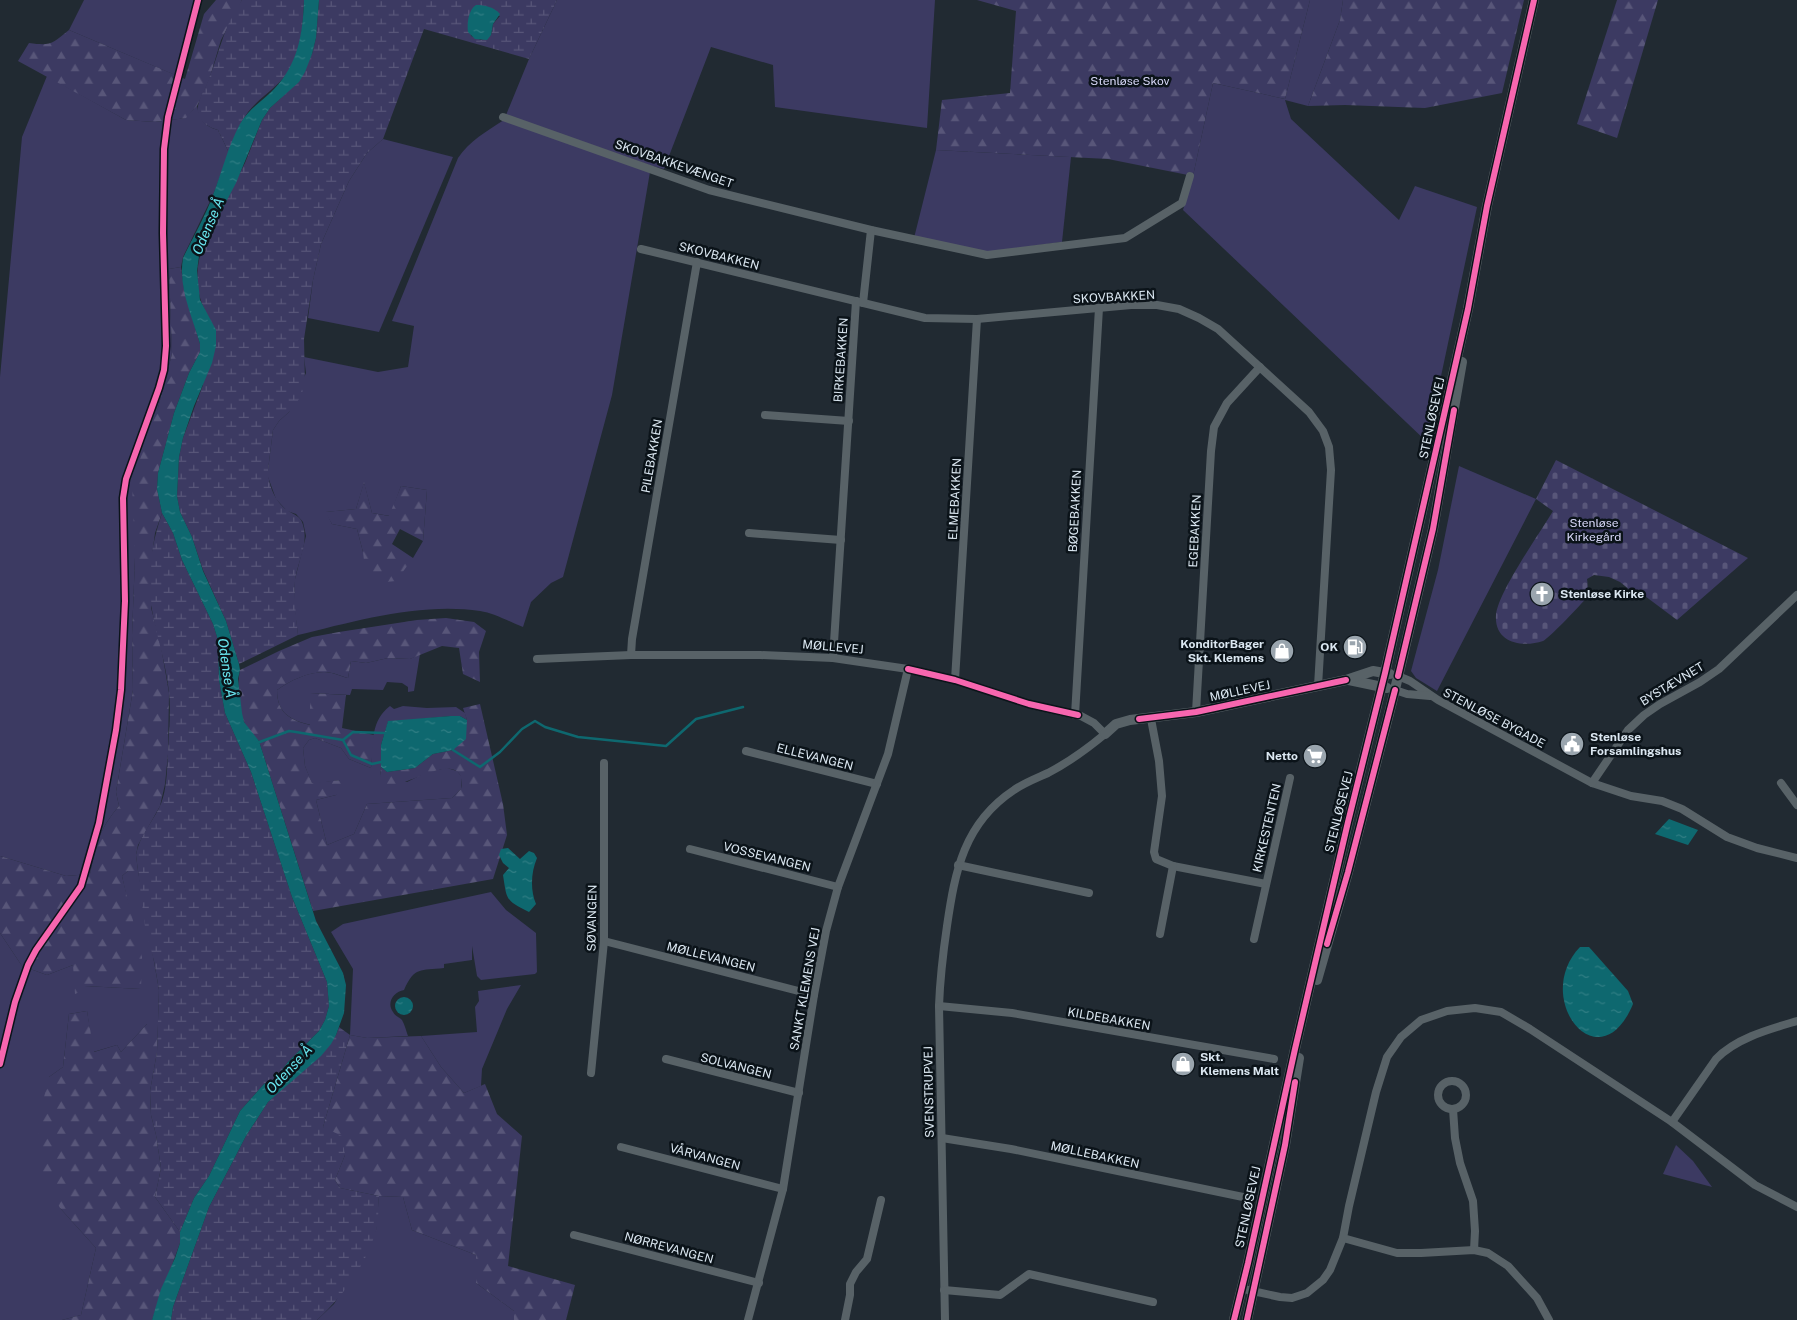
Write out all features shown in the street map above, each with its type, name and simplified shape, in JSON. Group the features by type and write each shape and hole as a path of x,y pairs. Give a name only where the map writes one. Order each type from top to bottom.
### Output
{"street":[{"name":"STENLØSEVEJ","path":"1234,1320 1297,1039 1382,686 1468,309 1487,206 1534,0"},
{"name":"SKOVBAKKEVÆNGET","path":"503,117 709,190 870,230 987,255 1125,238 1182,203 1190,176"},
{"path":"860,302 870,230"},
{"name":"SKOVBAKKEN","path":"641,249 925,318 977,318 1131,305 1157,306 1179,309 1199,318 1218,330 1309,412 1323,431 1330,447 1318,686"},
{"name":"PILEBAKKEN","path":"631,655 632,639 697,262"},
{"name":"BIRKEBAKKEN","path":"833,658 849,421 860,302"},
{"name":"BØGEBAKKEN","path":"1075,715 1099,308"},
{"name":"STENLØSEVEJ","path":"1247,1320 1285,1145 1300,1050 1348,872 1433,529 1466,338 1468,309"},
{"name":"ELMEBAKKEN","path":"956,680 977,318"},
{"name":"EGEBAKKEN","path":"1196,712 1214,426 1227,403 1260,367"},
{"name":"BIRKEBAKKEN","path":"765,415 849,421"},
{"path":"749,533 841,540"},
{"name":"BYSTÆVNET","path":"1592,783 1628,730 1644,715 1719,669 1797,595"},
{"name":"MØLLEVEJ","path":"537,659 631,655 760,655 833,658 908,668 956,680 1030,704 1087,718 1094,722 1105,734 1116,724 1130,720 1196,712 1346,680 1373,671 1398,676"},
{"name":"SANKT KLEMENS VEJ","path":"748,1320 783,1189 826,931 838,887 890,745 908,668"},
{"name":"STENLØSE BYGADE","path":"1398,676 1410,681 1430,696 1592,783 1631,796 1662,801 1682,809 1727,837 1757,848 1797,858"},
{"name":"MØLLEVEJ","path":"1346,680 1394,690"},
{"name":"STENLØSE BYGADE","path":"1394,690 1407,694 1430,696"},
{"name":"KIRKESTENTEN","path":"1151,718 1159,761 1162,796 1154,852 1156,859 1164,864 1266,884"},
{"name":"SVENSTRUPVEJ","path":"945,1320 939,1006 940,975 958,865 973,832 992,808 1014,790 1078,756 1105,734"},
{"name":"ELLEVANGEN","path":"746,751 877,784"},
{"name":"SØVANGEN","path":"591,1073 604,941 604,763"},
{"name":"KIRKESTENTEN","path":"1254,938 1290,778"},
{"path":"1781,783 1797,805"},
{"name":"VOSSEVANGEN","path":"690,849 838,887"},
{"path":"958,865 1089,893"},
{"path":"1160,934 1173,866"},
{"name":"MØLLEVANGEN","path":"604,941 814,995"},
{"name":"KILDEBAKKEN","path":"939,1006 1012,1013 1274,1059"},
{"path":"1241,1289 1292,1298 1307,1293 1316,1287 1330,1270 1343,1238 1349,1206 1387,1057 1401,1037 1422,1020 1447,1011 1475,1008 1501,1012 1534,1031 1672,1122 1755,1186 1797,1206"},
{"path":"1672,1122 1716,1059 1724,1051 1740,1042 1797,1021"},
{"name":"SOLVANGEN","path":"666,1060 799,1093"},
{"path":"1453,1109 1455,1138 1460,1163 1473,1201 1476,1231 1474,1250"},
{"name":"MØLLEBAKKEN","path":"942,1138 1011,1149 1243,1197"},
{"name":"VÅRVANGEN","path":"621,1147 783,1189"},
{"path":"845,1320 850,1295 850,1284 866,1259 881,1200"},
{"name":"NØRREVANGEN","path":"574,1235 758,1283"},
{"path":"1343,1238 1398,1253 1474,1250 1488,1253 1508,1266 1537,1298 1549,1320"},
{"path":"944,1290 1000,1295 1029,1274 1153,1302"}],"green space":[{"path":"84,0 194,0 175,75 69,30"},
{"path":"216,0 242,0 221,40 209,80 197,106 186,118 155,122 126,120 18,61 29,43 51,43 69,30 185,79 204,14"},
{"path":"242,0 304,0 300,41 293,64 278,84 248,112 239,127 229,153 218,130 206,125 201,119 198,106 226,29"},
{"path":"319,0 557,0 529,59 424,29 383,139 367,153 349,181 321,244 313,280 304,339 305,385 300,398 273,430 268,470 269,481 276,498 283,507 301,520 303,525 305,540 295,581 298,635 239,664 226,621 180,512 177,496 179,457 183,438 203,385 205,310 199,294 197,276 199,259 204,243 245,163 262,120 270,108 280,99 312,54 316,38","holes":["471,14 500,16 493,24 491,35 481,40 471,36 469,18"]},
{"path":"557,0 935,0 927,128 775,107 773,65 711,47 664,169 652,166 506,115 529,59"},
{"name":"Stenløse Skov","path":"977,0 1310,0 1285,99 1213,83 1193,176 1108,159 936,150 942,100 1010,93 1016,11"},
{"path":"1310,0 1343,0 1340,20 1308,106 1285,100 1291,119 1399,220 1415,186 1477,207 1427,442 1183,210 1193,176 1213,83 1285,99"},
{"path":"1343,0 1524,0 1502,93 1425,108 1345,105 1308,106 1340,20"},
{"path":"1617,0 1658,0 1617,138 1577,124"},
{"path":"47,76 126,120 155,122 185,118 197,106 203,122 209,127 218,130 229,153 213,195 183,257 181,267 169,269 172,354 158,408 135,558 132,635 133,690 116,792 119,806 102,830 90,874 66,876 0,856 0,377 22,137"},
{"path":"504,120 650,172 612,395 563,577 551,583 531,602 523,627 485,612 435,609 389,614 298,635 294,604 295,579 306,536 303,522 296,514 287,511 276,499 268,477 273,430 289,412 306,373 304,357 378,372 408,367 414,326 392,321 458,158 473,141","holes":["364,483 372,513 390,516 401,486 427,490 423,541 413,558 363,552 357,529 332,524 326,512 356,509"]},
{"path":"383,139 453,157 379,332 308,318 313,280 321,244 349,181 367,153"},
{"path":"936,150 1071,157 1062,242 988,252 914,238"},
{"path":"181,267 184,289 200,344 200,352 189,373 174,413 158,473 157,489 162,513 155,533 152,555 151,608 160,641 169,693 168,754 165,784 160,806 138,845 136,855 138,871 128,871 122,876 142,957 141,989 85,986 82,991 75,994 73,965 47,975 22,966 0,933 0,856 66,876 90,874 102,830 119,806 116,792 133,690 132,635 135,558 132,482 158,408 172,354 169,269"},
{"name":"Stenløse Kirkegård","path":"1556,460 1748,558 1677,620 1641,593 1630,590 1620,582 1609,577 1594,575 1587,579 1586,598 1546,639 1527,644 1511,641 1504,637 1497,624 1498,605 1511,578 1553,511 1536,499"},
{"path":"1459,466 1536,499 1437,691 1416,678 1411,671 1438,570"},
{"path":"364,482 372,513 389,516 401,486 427,490 423,541 400,529 392,544 413,558 396,581 375,583 366,577 363,552 357,529 332,524 325,512 356,509"},
{"path":"162,513 173,533 182,560 213,624 218,640 219,680 225,713 251,772 292,897 327,982 329,1006 319,1031 288,1062 275,1079 264,1084 240,1111 209,1176 194,1198 180,1232 155,1197 161,1168 151,1115 150,1091 157,1052 159,990 145,927 136,855 142,836 162,802 167,774 170,722 169,692 152,610 149,586 155,536"},
{"path":"446,618 474,622 486,631 479,652 480,682 463,674 459,648 442,646 410,659 388,658 366,663 351,661 348,678 325,672 306,675 287,683 277,690 279,704 282,710 291,718 310,725 310,693 346,695 342,728 374,735 371,768 349,759 341,748 315,738 309,740 303,748 305,766 312,783 341,780 343,789 336,795 316,800 327,845 354,834 367,804 452,798 461,789 461,777 456,771 448,769 439,770 390,785 383,782 380,776 381,767 387,772 415,768 433,754 453,750 467,720 463,708 480,704 503,804 507,835 493,879 313,911 259,741 247,727 240,710 240,670 312,637 417,620"},
{"path":"420,654 414,691 408,692 408,687 402,683 387,682 383,690 352,689 350,695 310,693 311,725 291,718 282,710 279,704 277,690 305,675 327,672 348,678 351,661 366,663 388,658 410,659"},
{"path":"390,706 394,709 403,706 427,708 456,707 465,713 467,720 460,716 451,716 388,722 381,745 380,776 407,782 427,772 447,768 457,771 462,777 461,789 452,798 367,804 354,834 327,845 316,800 336,795 340,780 312,784 305,766 303,748 309,740 315,738 341,748 349,759 371,768 376,726 379,719"},
{"path":"128,871 138,871 159,990 158,1024 147,1024 121,1052 117,1045 93,1052 87,1011 69,1014 63,1067 49,1077 60,1208 96,1248 81,1315 62,1320 0,1320 0,933 22,966 47,975 73,965 85,986 141,989 130,912 122,876"},
{"path":"491,892 506,910 536,933 537,972 535,974 481,980 477,976 472,946 472,960 444,964 444,968 419,971 415,973 404,990 394,995 390,1005 391,1008 395,1015 402,1020 408,1036 367,1038 350,1035 353,969 331,932 343,924"},
{"path":"521,985 507,1009 482,1069 481,1086 464,1093 441,1067 421,1036 477,1032 475,1007 479,1001 478,991"},
{"path":"87,1011 94,1052 117,1045 121,1052 147,1024 158,1024 157,1052 150,1091 151,1115 161,1168 155,1197 180,1232 180,1243 152,1320 62,1320 81,1315 96,1248 60,1208 41,1174 38,1121 49,1077 63,1067 69,1014"},
{"path":"339,1027 350,1035 323,1127 342,1136 345,1155 335,1180 340,1188 379,1196 376,1231 360,1268 336,1301 317,1320 171,1320 173,1307 209,1207 246,1136 268,1102 336,1035"},
{"path":"350,1035 367,1038 421,1036 441,1067 464,1093 485,1084 497,1114 522,1136 508,1266 575,1285 566,1320 514,1320 514,1311 476,1283 476,1255 412,1230 403,1197 379,1196 340,1188 335,1180 345,1155 323,1127"},
{"path":"1676,1145 1693,1161 1712,1187 1663,1174"},
{"path":"379,1196 403,1197 412,1230 476,1255 476,1283 514,1311 514,1320 317,1320 334,1304 376,1230"}],"water":[{"name":"Odense Å","path":"304,0 319,0 316,38 305,72 299,82 270,108 262,120 236,183 199,256 197,271 200,300 216,330 216,346 212,363 183,438 179,457 177,496 180,512 192,537 203,571 226,621 239,664 238,679 244,722 259,741 316,921 343,973 346,985 344,1013 331,1044 321,1056 268,1102 246,1136 209,1207 173,1307 171,1320 152,1320 161,1289 180,1243 180,1232 194,1198 209,1176 240,1111 264,1084 275,1079 288,1062 319,1031 329,1006 327,982 292,897 251,772 225,713 219,680 218,640 213,624 182,560 173,533 162,513 157,489 158,473 174,413 189,373 200,352 200,344 182,280 183,258 210,203 240,124 248,113 283,79 289,69 298,47"},
{"path":"476,5 489,7 500,14 493,24 491,35 487,40 475,39 468,32 470,14"},
{"path":"460,716 467,720 466,739 453,750 433,754 415,768 387,772 381,767 381,745 388,721"},
{"path":"1669,819 1698,830 1688,845 1655,834"},
{"path":"508,848 520,859 529,851 534,853 537,858 533,869 532,881 536,904 529,912 511,902 507,895 503,875 509,868 503,863 499,855 501,849"},
{"path":"1580,947 1589,947 1628,991 1633,1004 1619,1027 1603,1036 1588,1035 1575,1025 1566,1009 1563,989 1567,967"},
{"path":"404,997 410,1000 413,1006 410,1012 404,1015 398,1012 395,1006 398,1000"}],"waterway":[{"path":"453,750 480,767 500,752 522,729 535,721 545,727 578,737 666,746 696,719 743,707"},
{"path":"257,743 289,731 296,732 343,740 351,755 372,764 381,762"},
{"path":"343,740 353,732 385,733"}],"cycle path":[{"path":"0,1064 15,1002 28,965 36,950 81,886 99,823 116,730 121,690 125,601 123,498 126,479 164,370 166,346 163,233 164,149 168,117 198,0"},
{"path":"1234,1320 1295,1049 1385,673 1444,415 1468,309 1487,206 1534,0"},
{"path":"1398,676 1433,529 1454,410"},
{"path":"908,669 955,680 1029,704 1078,715"},
{"path":"1139,719 1196,712 1346,680"},
{"path":"1327,944 1348,872 1395,690"},
{"path":"1247,1320 1285,1145 1295,1082"}],"place":[{"name":"Stenløse Kirke","path":"1542,594"},
{"name":"OK","path":"1355,647"},
{"name":"KonditorBager Skt. Klemens","path":"1282,651"},
{"name":"Stenløse Forsamlingshus","path":"1572,744"},
{"name":"Netto","path":"1315,756"},
{"name":"Skt. Klemens Malt","path":"1183,1064"}]}
